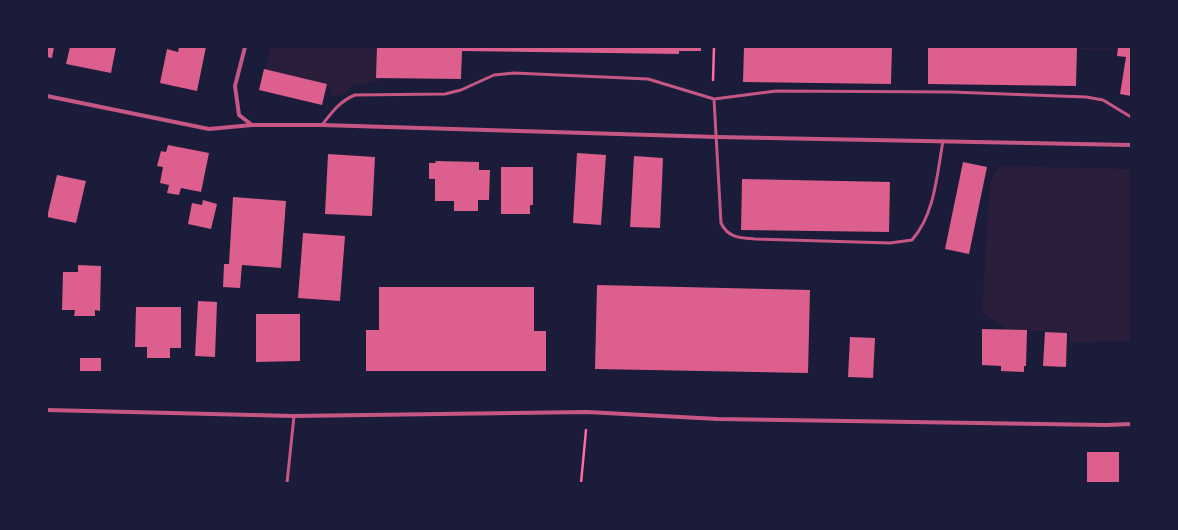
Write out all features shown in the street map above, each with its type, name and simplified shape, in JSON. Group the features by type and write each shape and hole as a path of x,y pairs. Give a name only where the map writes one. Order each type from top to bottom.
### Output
{"street":[{"path":"245,47 235,86 239,115 252,125"},
{"path":"47,96 209,129 252,125 322,125 717,137 1131,145"},
{"path":"47,410 294,416 587,412 718,419 1106,425 1131,424"}],"lane":[{"path":"322,125 344,99 354,95 445,94 461,90 494,75 514,73 648,78 714,99 776,91 951,92 1086,97 1103,100 1131,117"},
{"path":"714,99 721,223 725,230 731,235 739,238 890,243 912,240 921,230 932,202 943,141"},
{"path":"287,483 294,416"}],"path":[{"path":"714,47 714,99"},
{"path":"582,483 587,412"}],"shaded area":[{"path":"270,47 382,47 381,81 352,85 341,96 330,95 331,87 266,71"},
{"path":"1075,47 1116,47 1115,50 1074,49"},
{"path":"1000,166 1131,169 1131,341 1070,342 1070,332 1008,330 982,313 990,183"}],"building":[{"path":"47,47 54,47 52,58 47,57"},
{"path":"70,47 116,47 111,73 66,64"},
{"path":"179,47 206,47 197,91 160,83 167,49 178,52"},
{"path":"377,47 701,47 701,51 679,51 679,54 462,51 461,79 376,78"},
{"path":"744,47 892,47 891,84 743,82"},
{"path":"928,47 1077,47 1076,86 928,84"},
{"path":"1118,47 1131,47 1131,96 1120,94 1126,57 1117,56"},
{"path":"264,69 327,84 322,105 259,90"},
{"path":"168,145 209,153 201,192 181,188 179,195 167,193 169,185 160,183 163,167 157,166 161,151 166,152"},
{"path":"577,153 606,155 601,225 573,223"},
{"path":"328,154 375,157 372,216 325,214"},
{"path":"634,156 663,158 660,228 630,227"},
{"path":"435,161 479,162 479,170 490,170 489,200 478,200 478,211 454,211 454,201 435,201 435,179 429,179 429,163 436,163"},
{"path":"963,162 987,167 969,254 945,249"},
{"path":"501,167 533,167 533,205 530,205 530,214 501,214"},
{"path":"57,175 86,181 76,223 47,217"},
{"path":"742,179 890,182 889,232 741,230"},
{"path":"233,197 286,201 281,268 242,265 240,288 223,287 224,264 229,264"},
{"path":"203,200 217,204 211,229 188,224 192,203 202,205"},
{"path":"303,233 345,236 340,301 298,298"},
{"path":"78,265 101,266 100,311 95,310 95,316 74,316 75,310 62,310 63,272 78,272"},
{"path":"597,285 810,290 808,373 595,369"},
{"path":"379,287 534,287 534,331 546,331 546,371 366,371 366,330 379,330"},
{"path":"198,301 217,302 215,357 195,356"},
{"path":"136,307 181,307 181,348 170,348 170,358 147,358 147,347 135,347"},
{"path":"256,314 300,314 300,361 256,362"},
{"path":"982,329 1027,330 1026,366 1024,366 1024,372 1001,371 1001,366 982,365"},
{"path":"1045,332 1067,333 1066,367 1043,366"},
{"path":"850,337 875,338 873,378 848,377"},
{"path":"80,358 101,358 101,371 80,371"},
{"path":"1087,452 1119,452 1119,483 1087,483"},
{"path":"1033,482 1033,483 1015,483"}]}
